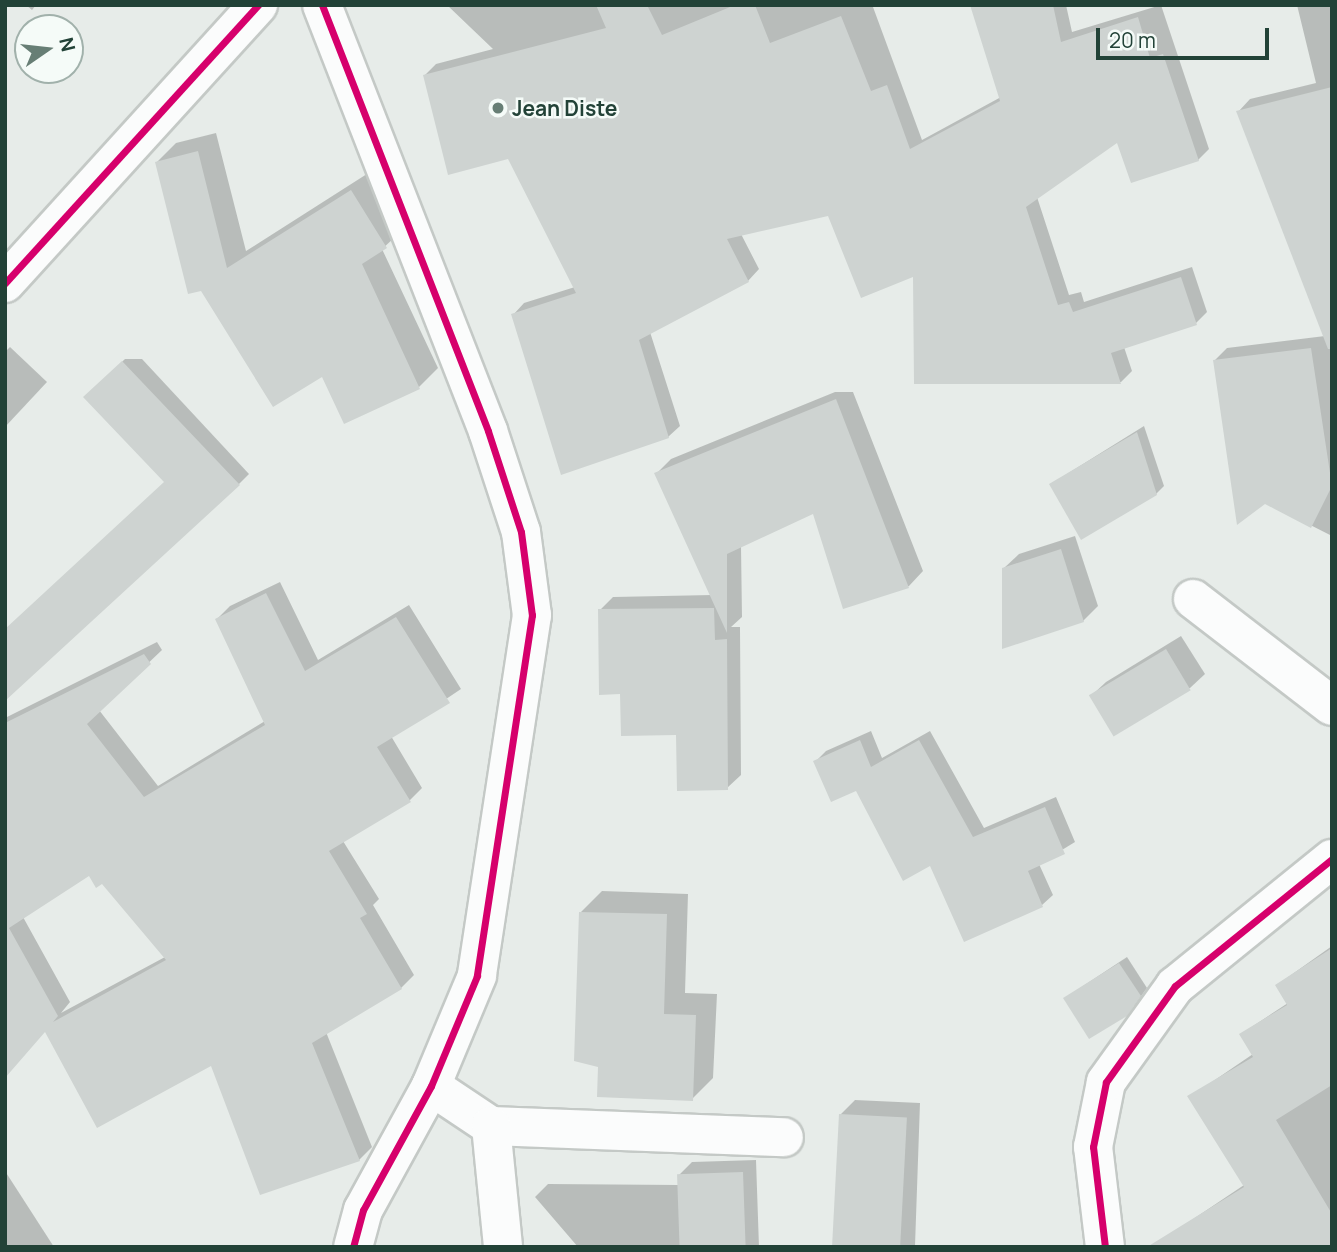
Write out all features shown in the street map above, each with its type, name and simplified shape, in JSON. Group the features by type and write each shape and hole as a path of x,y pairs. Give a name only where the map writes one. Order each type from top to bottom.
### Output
{"street":[{"path":"5,283 258,5"},
{"path":"322,5 488,431 521,533 532,615 477,976 431,1086 363,1210 353,1247"},
{"path":"1193,599 1332,706"},
{"path":"1105,1247 1093,1147 1106,1082 1175,986 1332,859"},
{"path":"431,1086 491,1126 784,1138"},
{"path":"491,1126 503,1247"}],"building":[{"path":"596,5 647,5 662,35 735,5 755,5 770,43 841,16 871,91 887,85 910,149 1000,101 970,5 1053,5 1061,42 1138,17 1150,58 1163,54 1199,161 1131,183 1117,143 1026,207 1058,305 1069,302 1073,312 1181,277 1197,325 1111,353 1121,384 914,384 913,277 861,298 828,216 727,239 749,282 639,340 669,438 561,475 511,314 576,293 508,159 448,175 423,75 606,28"},
{"path":"1332,87 1332,349 1328,349 1236,111"},
{"path":"198,151 227,268 351,190 387,248 362,264 420,389 344,424 322,377 273,407 201,291 188,294 155,162"},
{"path":"1311,348 1332,486 1311,528 1265,504 1237,525 1213,360"},
{"path":"122,361 240,485 5,701 5,629 164,482 83,397"},
{"path":"836,399 909,588 843,609 813,514 727,554 727,633 654,473"},
{"path":"1137,432 1157,495 1081,540 1049,484"},
{"path":"1061,549 1084,622 1002,649 1002,568"},
{"path":"266,593 305,671 396,617 450,703 377,747 411,802 329,851 367,914 360,918 402,989 312,1043 360,1161 260,1195 211,1066 97,1128 45,1032 5,1078 5,723 144,654 151,664 87,724 144,797 265,725 215,619","holes":["89,876 96,888 102,884 166,960 53,1022 58,1016 9,928"]},
{"path":"714,608 715,640 727,639 728,790 677,791 676,735 621,736 620,694 599,695 598,609"},
{"path":"1166,649 1191,690 1114,736 1089,695"},
{"path":"860,740 871,767 919,740 973,837 1045,807 1065,854 1028,871 1043,907 964,942 930,866 903,881 856,791 831,802 813,761"},
{"path":"579,912 667,914 664,1014 696,1015 693,1101 597,1097 598,1067 574,1061"},
{"path":"1332,948 1332,1085 1276,1120 1332,1214 1332,1247 1147,1247 1244,1187 1187,1096 1253,1057 1239,1034 1287,1005 1275,985"},
{"path":"1119,963 1141,996 1127,1016 1089,1039 1063,998"},
{"path":"839,1114 907,1118 900,1247 832,1247"},
{"path":"743,1172 746,1247 680,1247 677,1174"}],"cycle path":[{"path":"5,283 258,5"},
{"path":"322,5 488,431 521,532 532,615 477,976 431,1086 363,1210 353,1247"},
{"path":"1105,1247 1093,1147 1106,1082 1175,986 1332,859"}],"place":[{"name":"Jean Diste","path":"498,108"}]}
